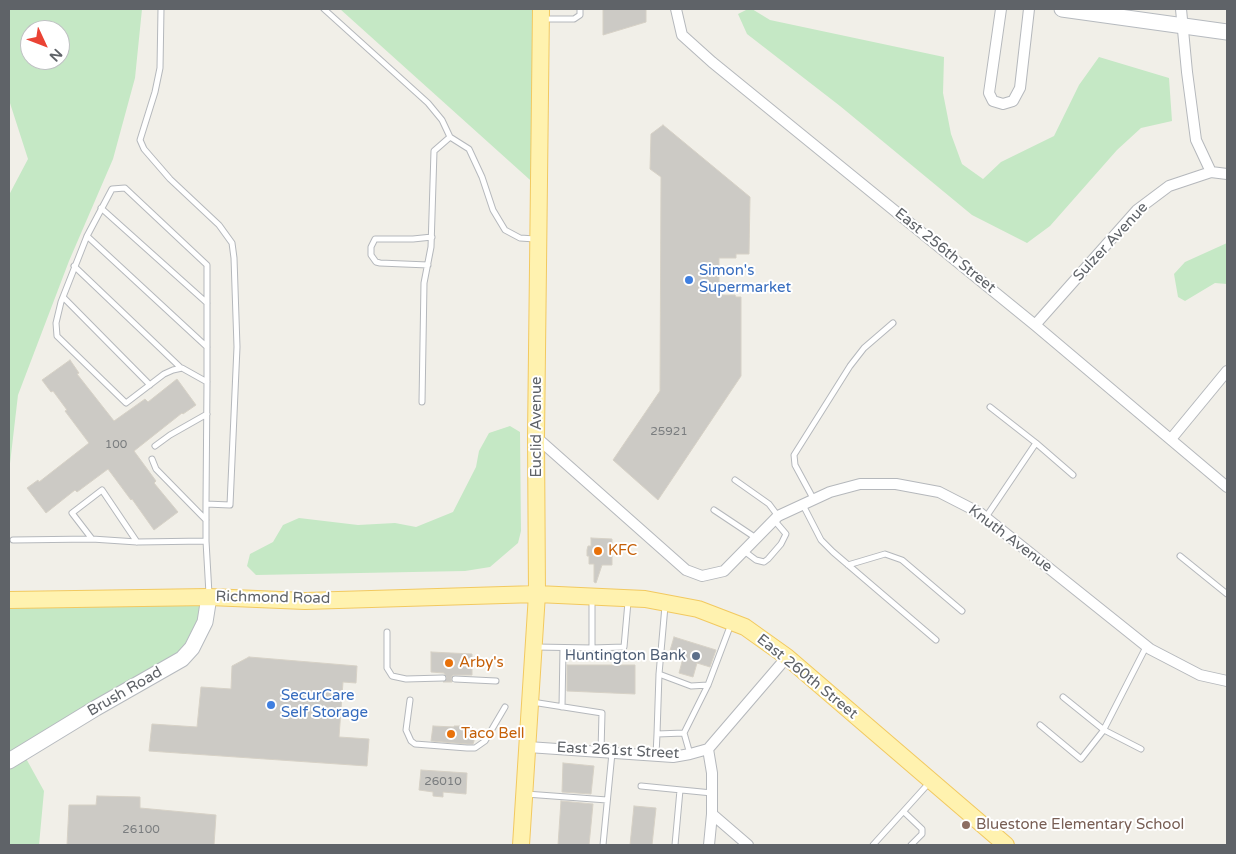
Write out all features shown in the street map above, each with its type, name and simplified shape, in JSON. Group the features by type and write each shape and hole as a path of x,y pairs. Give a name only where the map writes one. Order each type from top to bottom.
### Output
{"main road":[{"name":"Euclid Avenue","path":"521,845 537,594 536,437 541,14"},
{"name":"Richmond Road","path":"9,600 209,597 305,601 537,594"},
{"name":"East 260th Street","path":"537,594 645,599 698,609 744,628 788,657 1006,845"}],"street":[{"name":"East 256th Street","path":"676,9 682,34 712,62 1035,325 1227,487"},
{"path":"1001,9 989,93 993,101 1003,104 1013,101 1020,88 1029,9"},
{"path":"1062,9 1227,32"},
{"path":"1181,9 1196,140 1211,172"},
{"name":"Sulzer Avenue","path":"1035,325 1137,210 1169,186 1211,172 1227,174"},
{"path":"1171,439 1227,371"},
{"name":"Knuth Avenue","path":"536,437 686,570 702,576 724,571 776,518 830,492 860,484 896,484 939,492 980,513 1146,647 1200,675 1227,681"},
{"name":"Brush Road","path":"9,761 182,659 192,648 205,622 209,597"},
{"path":"709,845 712,814 712,773 708,749 788,657"},
{"name":"East 261st Street","path":"528,746 672,757 708,749"},
{"path":"712,814 748,845"}],"lane":[{"path":"161,9 160,68 155,92 140,140 144,149 170,179 219,225 232,243 234,258 237,347 230,505 206,504"},
{"path":"324,9 428,103 442,120 450,136 469,148 482,177 493,210 505,230 520,238 538,240"},
{"path":"541,14 574,19 580,15 580,9"},
{"path":"422,402 424,283 432,237 434,151 450,136"},
{"path":"181,368 164,374 126,403 57,336 56,323 74,266 87,236 112,189 125,188 208,266 206,541 209,597"},
{"path":"101,208 208,303"},
{"path":"87,236 207,346"},
{"path":"428,265 376,262 371,255 371,247 375,239 432,237"},
{"path":"74,266 181,368 207,382"},
{"path":"63,297 150,385"},
{"path":"814,500 795,465 794,455 850,366 864,348 893,322"},
{"path":"990,407 1073,475"},
{"path":"155,446 170,434 207,414"},
{"path":"986,518 1036,443"},
{"path":"152,459 156,470 206,520"},
{"path":"735,480 769,504 786,534 781,544 764,562 756,560 744,551"},
{"path":"92,539 72,513 102,490 137,542"},
{"path":"803,505 821,540 936,640"},
{"path":"714,510 756,538"},
{"path":"13,540 206,541"},
{"path":"848,565 884,554 902,560 962,611"},
{"path":"1180,556 1227,594"},
{"path":"592,597 592,648"},
{"path":"534,647 624,647 628,599"},
{"path":"656,755 659,674 666,603"},
{"path":"690,754 684,733 708,685 732,622"},
{"path":"386,632 387,668 392,676 406,679 443,678"},
{"path":"1040,725 1081,759 1104,730 1146,647"},
{"path":"562,707 563,648"},
{"path":"659,674 691,686 708,685"},
{"path":"455,679 496,681"},
{"path":"1063,697 1104,730 1141,749"},
{"path":"410,700 406,730 411,741 415,744 467,748 475,748 485,742 505,707"},
{"path":"531,702 602,713 607,752 607,800 603,845"},
{"path":"657,734 684,733"},
{"path":"873,845 931,781"},
{"path":"641,786 712,793"},
{"path":"675,845 680,790"},
{"path":"525,794 607,800"},
{"path":"904,812 922,829 922,834 911,845"}],"green space":[{"path":"9,9 142,9 135,78 113,159 69,261 18,395 9,472 9,195 28,159 9,100"},
{"path":"340,9 541,9 539,188"},
{"path":"752,9 770,20 944,57 943,93 951,134 962,164 983,179 1001,162 1054,136 1079,85 1099,57 1169,78 1172,121 1141,128 1117,150 1050,226 1027,243 972,215 840,106 747,34 738,14"},
{"path":"1227,243 1227,284 1215,283 1185,301 1178,297 1174,274 1185,262"},
{"path":"510,426 520,432 521,531 518,543 490,567 465,571 256,575 247,566 250,554 273,542 283,525 299,518 358,525 395,523 416,527 453,512 476,467 479,451 489,433"},
{"path":"209,597 192,648 23,753 44,791 39,845 9,845 9,600"}],"building":[{"path":"603,9 646,9 646,22 603,35"},
{"path":"663,125 750,197 749,254 736,254 736,258 719,258 719,295 741,297 741,376 658,500 613,460 660,391 661,177 650,169 651,134"},
{"path":"70,360 79,373 77,374 114,421 145,399 148,402 177,379 196,405 182,413 134,451 156,481 154,483 178,512 154,530 108,469 77,492 75,490 46,513 27,488 38,480 39,482 89,443 65,411 67,410 53,391 51,392 42,380"},
{"path":"591,538 612,539 612,565 602,565 596,583 594,582 594,564 589,564 589,556 587,556 588,546 591,546"},
{"name":"Huntington Bank","path":"674,637 716,650 710,667 697,663 693,677 679,673 683,658 669,654"},
{"path":"431,652 472,654 472,675 453,675 451,678 452,682 443,682 447,678 444,673 431,672"},
{"path":"249,657 357,666 356,683 343,682 339,737 369,739 367,766 149,751 152,724 197,727 201,687 231,689 232,666"},
{"path":"567,665 635,665 635,694 567,691"},
{"path":"433,726 473,728 473,744 431,741"},
{"path":"563,763 594,766 591,794 562,792"},
{"path":"421,770 467,773 466,794 443,792 443,797 433,796 433,792 419,790"},
{"path":"97,796 140,797 140,808 216,815 214,845 67,845 69,805 96,805"},
{"path":"561,801 593,804 589,845 558,845"},
{"path":"634,806 656,808 652,845 630,845"}],"place":[{"name":"Simon's Supermarket","path":"689,280"},
{"name":"KFC","path":"598,551"},
{"name":"Huntington Bank","path":"696,656"},
{"name":"Arby's","path":"449,663"},
{"name":"SecurCare Self Storage","path":"271,705"},
{"name":"Taco Bell","path":"451,734"},
{"name":"Bluestone Elementary School","path":"966,825"}]}
